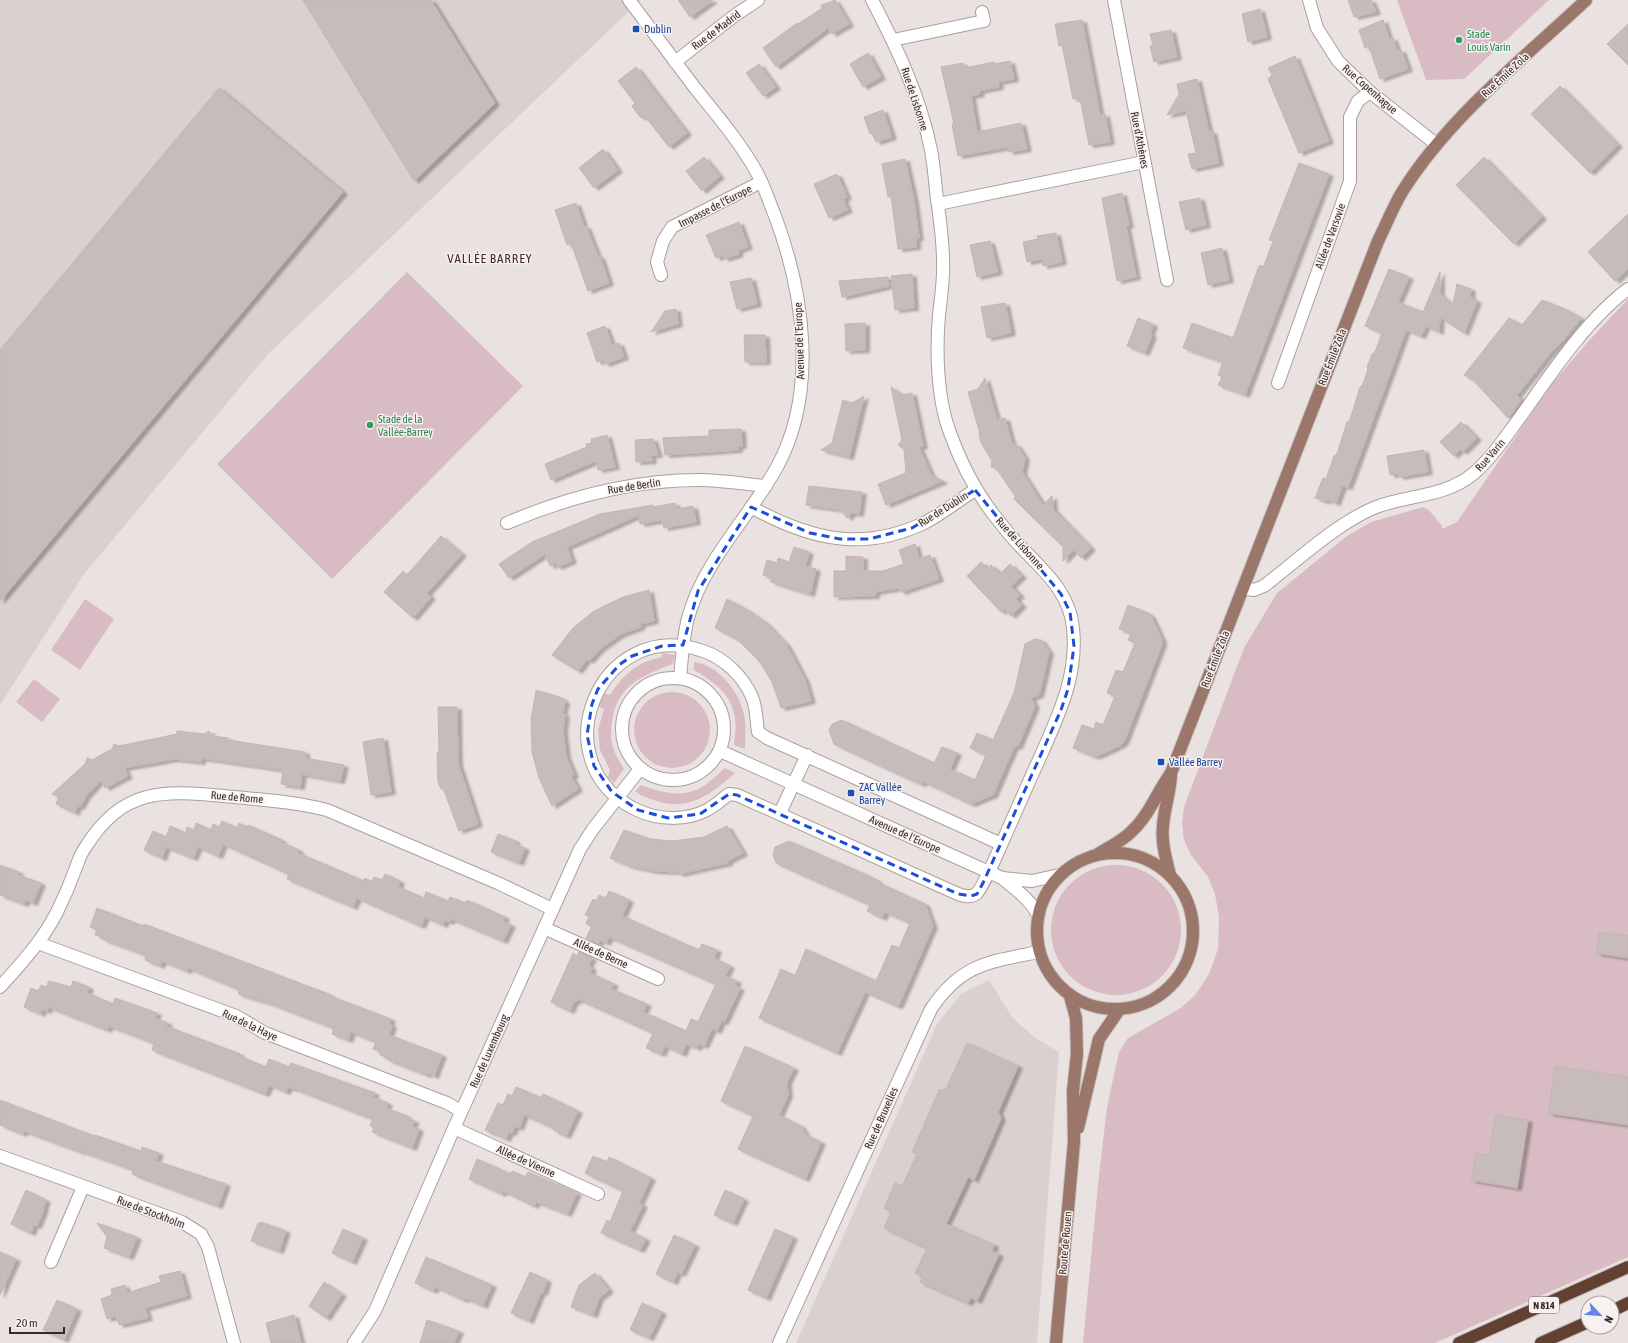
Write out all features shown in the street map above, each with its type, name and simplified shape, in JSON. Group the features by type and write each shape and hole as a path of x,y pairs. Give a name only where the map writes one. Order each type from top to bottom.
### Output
{"highway":[{"name":"N 814","path":"1459,1343 1628,1267"},
{"path":"1541,1343 1580,1326"}],"main road":[{"name":"Rue Émile Zola","path":"1098,854 1122,841 1133,831 1145,815 1171,773 1378,241 1402,192 1436,144 1469,108 1586,0"},
{"name":"Rue Émile Zola","path":"1170,875 1164,854 1162,827 1165,807 1171,788 1171,773"},
{"path":"1112,852 1130,854 1148,859 1170,875 1186,896 1191,913 1193,932 1191,949 1185,966 1176,980 1149,1002 1119,1010 1099,1008 1084,1003 1070,996 1057,984 1046,969 1039,952 1036,934 1038,915 1047,893 1059,876 1070,866 1083,859 1098,854 1112,852"},
{"name":"Route de Rouen","path":"1056,1343 1074,1142 1073,1091 1077,1054 1076,1018 1070,996"},
{"name":"Route de Rouen","path":"1074,1142 1099,1039 1119,1010"}],"street":[{"name":"Avenue de l'Europe","path":"629,0 744,152 761,182 781,232 794,275 799,304 801,384 796,415 785,452 766,486 721,551 698,591 688,617 680,678"},
{"name":"Rue de Madrid","path":"675,62 734,16 758,0"},
{"name":"Rue de Lisbonne","path":"780,813 965,896 977,894 989,872 1061,710 1068,689 1074,646 1073,626 1070,612 1061,594 1050,577 997,520 975,490 964,469 948,428 942,399 938,340 944,260 931,150 910,78 893,40 872,0"},
{"name":"Rue d'Athènes","path":"1114,0 1167,280"},
{"name":"Rue Copenhague","path":"1309,0 1317,28 1338,61 1370,92 1436,144"},
{"path":"893,40 984,21 982,12"},
{"name":"Allée de Varsovie","path":"1278,383 1350,181 1350,117 1358,102 1370,92"},
{"path":"938,204 1144,162"},
{"name":"Impasse de l'Europe","path":"660,275 657,262 663,241 672,227 761,182"},
{"name":"Rue Varin","path":"1243,588 1254,590 1264,586 1330,534 1349,521 1376,507 1446,490 1461,483 1472,475 1492,455 1566,354 1595,319 1628,289"},
{"name":"Rue de Berlin","path":"507,523 565,501 631,485 663,481 700,480 766,486"},
{"name":"Rue de Dublin","path":"751,507 782,524 810,533 840,539 868,539 899,533 922,524 942,513 975,490"},
{"path":"807,755 780,813 767,809 737,795 729,794 700,814 668,818 653,816 638,810 617,797 602,780 594,766 589,751 588,724 592,704 598,689 607,676 632,656 646,650 662,646 683,646 709,653 734,671 744,683 752,697 757,712 758,732 773,741 807,755 1001,844"},
{"path":"667,678 680,678 698,684 713,696 719,704 724,718 725,733 720,751 714,761 705,770 695,776 672,780 661,779 650,775 631,759 625,747 622,734 626,708 638,692 654,681 667,678"},
{"name":"Avenue de l'Europe","path":"720,751 1002,878 1033,906 1038,915"},
{"name":"Rue de Luxembourg","path":"354,1343 375,1310 461,1111 580,849 593,828 640,768"},
{"name":"Rue de Rome","path":"0,987 38,943 56,913 84,849 105,821 117,811 138,799 160,793 172,792 290,802 327,810 500,884 552,909"},
{"name":"Avenue de l'Europe","path":"1002,878 1032,881 1059,876"},
{"name":"Allée de Berne","path":"544,928 658,979"},
{"name":"Rue de la Haye","path":"38,943 236,1016 265,1033 447,1103 461,1111"},
{"name":"Rue de Bruxelles","path":"779,1343 931,1009 944,992 962,975 976,967 998,960 1039,952"},
{"name":"Allée de Vienne","path":"454,1128 598,1194"},
{"name":"Rue de Stockholm","path":"0,1156 182,1222 201,1234 208,1247 234,1343"},
{"path":"51,1262 83,1187"}],"highlighted area":[{"path":"975,490 1061,594 1070,612 1074,646 1068,689 1061,710 983,883 977,894 971,896 958,894 737,795 729,794 700,814 668,818 638,810 612,792 594,766 587,735 592,704 598,689 619,665 632,656 662,646 683,645 698,591 751,507 810,533 840,539 869,539 912,528"}],"shaded area":[{"path":"0,0 641,0 269,353 84,574 0,705"},
{"name":"Stade Louis Varin","path":"1397,0 1549,0 1464,79 1426,80"},
{"name":"Stade de la Vallée-Barrey","path":"407,272 523,386 332,579 217,464"},
{"path":"1628,299 1628,1257 1435,1343 1083,1343 1107,1107 1119,1052 1128,1038 1181,1008 1196,994 1209,974 1218,949 1219,917 1215,894 1208,877 1191,855 1184,840 1182,823 1184,807 1244,648 1277,593 1347,536 1371,522 1423,507 1429,510 1442,526 1442,529 1457,522 1551,385 1585,345"},
{"path":"85,599 114,619 80,670 51,650"},
{"path":"662,653 675,655 673,664 652,672 635,682 627,688 616,705 613,716 611,739 615,753 624,769 614,783 608,777 610,770 600,750 598,730 604,709 598,706 603,693 610,695 626,675 632,670 645,662 662,657"},
{"path":"694,662 704,664 713,669 721,675 735,692 743,711 745,724 745,749 734,745 735,722 730,702 715,684 694,670"},
{"path":"34,679 60,699 42,722 16,702"},
{"path":"672,692 686,695 699,703 707,716 710,730 707,744 699,757 686,765 672,768 658,765 645,757 637,744 634,730 637,716 645,703 658,695"},
{"path":"725,768 735,773 708,794 688,803 666,803 646,798 635,791 641,785 666,792 690,792 705,785"},
{"path":"1122,865 1135,867 1147,872 1158,879 1167,888 1179,911 1181,930 1179,949 1174,961 1167,972 1158,981 1135,993 1110,995 1097,993 1085,988 1074,981 1065,972 1053,949 1051,924 1053,911 1058,899 1065,888 1074,879 1097,867"},
{"path":"989,980 1012,1017 1034,1037 1059,1052 1037,1343 796,1343 937,1024 961,994"}],"building":[{"path":"303,0 431,0 495,103 414,181"},
{"path":"678,0 713,0 690,17"},
{"path":"835,0 849,24 832,34 828,28 776,67 763,48 797,23 798,24 821,9 822,5"},
{"path":"1348,0 1371,0 1376,12 1354,17"},
{"path":"1260,9 1267,37 1248,42 1242,14"},
{"path":"1082,20 1100,115 1105,114 1110,142 1089,145 1080,98 1073,99 1062,45 1059,46 1055,24"},
{"path":"1383,20 1389,39 1393,38 1397,51 1401,50 1408,69 1380,79 1369,46 1365,48 1359,30"},
{"path":"1628,24 1628,65 1607,44"},
{"path":"1171,30 1177,57 1154,62 1150,46 1153,45 1150,34"},
{"path":"868,53 881,77 863,87 850,64"},
{"path":"1295,56 1329,141 1299,153 1268,79 1272,75 1268,68"},
{"path":"1010,61 1014,79 998,82 999,87 979,91 980,94 971,96 977,132 1021,123 1027,149 1009,152 1008,147 958,156 952,124 954,124 941,67 963,63 964,68 994,62 995,64"},
{"path":"759,64 776,87 763,96 746,73"},
{"path":"636,67 687,133 669,147 644,115 641,118 632,106 635,103 618,81"},
{"path":"1197,79 1209,132 1212,131 1219,163 1192,169 1188,154 1196,153 1186,111 1167,115 1179,94 1177,84"},
{"path":"1560,86 1618,145 1590,173 1531,114"},
{"path":"219,88 343,192 0,601 0,350"},
{"path":"883,110 892,137 876,142 872,133 870,134 864,117"},
{"path":"603,149 618,170 594,188 579,168"},
{"path":"704,157 720,176 702,191 686,171"},
{"path":"1484,157 1542,217 1514,244 1456,185"},
{"path":"905,159 914,200 919,238 916,238 916,247 898,249 891,196 888,197 882,164"},
{"path":"1299,163 1329,174 1245,395 1218,385 1222,377 1218,375 1223,362 1183,348 1192,323 1233,338 1259,266 1264,266 1273,241 1269,240"},
{"path":"837,174 847,197 843,199 848,210 829,218 814,184"},
{"path":"1122,193 1129,225 1126,226 1136,277 1117,281 1102,198"},
{"path":"1200,198 1206,225 1186,230 1179,202"},
{"path":"576,203 584,227 586,226 598,257 600,256 609,283 588,291 571,243 567,245 555,210"},
{"path":"1628,214 1628,269 1615,281 1588,252"},
{"path":"739,222 748,247 738,250 739,254 724,259 724,255 716,258 706,235"},
{"path":"1056,233 1062,262 1043,266 1042,259 1027,262 1023,242 1038,239 1037,236"},
{"path":"990,241 998,272 977,277 970,245"},
{"path":"1222,248 1229,280 1208,285 1201,253"},
{"path":"1389,269 1409,277 1398,302 1423,312 1440,272 1440,294 1453,305 1457,284 1471,289 1470,297 1477,301 1464,333 1440,317 1439,332 1426,326 1421,336 1406,330 1348,487 1342,486 1336,503 1328,500 1324,501 1315,498 1323,478 1326,479 1334,456 1337,454 1347,422 1350,420 1360,387 1362,386 1368,370 1367,367 1372,354 1375,352 1382,333 1365,326"},
{"path":"912,274 914,308 895,310 891,276"},
{"path":"888,277 889,286 842,297 839,281"},
{"path":"751,278 757,304 737,309 730,282"},
{"path":"1542,300 1565,309 1581,318 1561,343 1552,351 1517,395 1521,400 1508,418 1473,380 1464,375 1509,318 1522,325"},
{"path":"1005,303 1011,333 987,338 981,307"},
{"path":"676,309 678,324 651,332 665,311"},
{"path":"1138,318 1153,324 1150,334 1152,335 1145,353 1127,346"},
{"path":"865,323 865,350 846,351 845,324"},
{"path":"605,326 612,345 619,343 624,357 605,364 603,360 597,362 587,333"},
{"path":"744,335 765,335 766,362 745,362"},
{"path":"985,378 997,420 1005,418 1012,444 1017,445 1025,458 1022,472 1043,505 1052,496 1053,509 1091,548 1081,558 1074,550 1063,561 1063,547 1014,499 1015,496 996,468 991,467 992,461 981,443 980,434 968,392 978,389"},
{"path":"891,387 902,395 912,393 923,446 919,447 931,475 943,481 886,505 878,484 906,473 904,449 898,445 902,440"},
{"path":"864,396 849,457 821,450 832,443 843,400 852,403"},
{"path":"1461,422 1477,438 1463,452 1460,449 1454,456 1440,442"},
{"path":"741,429 742,446 738,446 738,450 665,455 663,438 709,436 709,430"},
{"path":"607,435 615,467 598,470 596,461 551,480 545,464 587,447 586,444 592,443 591,439"},
{"path":"653,439 658,455 651,455 652,461 636,462 635,440"},
{"path":"1424,450 1428,472 1399,477 1399,474 1390,475 1387,456"},
{"path":"809,486 862,492 859,514 852,513 847,518 841,510 806,505"},
{"path":"675,503 676,509 693,506 696,522 664,528 662,520 640,524 639,515 567,547 572,561 557,567 556,564 550,566 545,554 509,578 499,564 532,542 600,514 653,505 653,507"},
{"path":"441,536 462,554 427,593 431,597 413,618 384,592 403,571 407,575"},
{"path":"915,544 919,559 930,555 939,579 901,592 899,588 875,592 875,596 834,597 834,571 846,571 846,556 863,557 863,571 883,571 904,564 899,550"},
{"path":"794,547 809,552 805,566 816,569 810,594 771,582 772,578 763,575 767,560 777,563 778,558 789,562"},
{"path":"981,562 988,569 991,565 1000,574 1010,564 1022,576 1011,586 1020,595 1016,599 1022,605 1011,616 1005,609 1001,612 967,576"},
{"path":"649,590 654,621 640,624 641,627 621,634 600,649 589,661 587,659 578,671 552,655 573,628 594,611 623,597"},
{"path":"727,599 746,609 766,623 786,644 805,680 811,701 781,708 772,682 759,661 738,640 715,628"},
{"path":"1128,605 1148,613 1151,616 1162,640 1162,644 1124,742 1121,745 1097,756 1093,756 1073,748 1082,725 1094,729 1096,722 1103,725 1115,696 1107,693 1116,670 1123,672 1135,643 1128,640 1131,633 1119,629"},
{"path":"1035,639 1041,640 1049,652 1039,695 1031,698 1035,706 1018,746 1014,747 993,795 971,804 924,782 921,784 909,779 834,744 829,730 832,724 842,720 934,763 942,747 957,753 950,769 975,780 986,755 970,748 977,733 993,740 1014,693 1025,644"},
{"path":"536,690 562,698 565,702 562,714 565,714 563,730 566,756 574,775 571,776 578,789 552,806 539,778 532,752 531,720"},
{"path":"438,707 457,707 458,763 478,824 459,831 443,788 441,789 438,782"},
{"path":"177,731 204,734 209,731 213,736 228,738 228,740 305,752 305,758 344,765 340,781 302,774 300,787 281,784 283,770 201,758 201,762 174,759 124,768 128,776 105,788 101,780 86,796 80,807 77,806 75,813 56,804 59,797 52,794 85,764 87,758 92,760 112,749 114,744 119,746 177,734"},
{"path":"383,738 391,792 371,795 363,742"},
{"path":"222,821 237,828 239,823 247,827 248,825 282,840 281,842 299,850 298,853 364,881 365,878 372,882 374,877 382,880 385,874 400,881 398,887 424,898 426,892 448,901 450,897 465,903 467,900 505,917 503,921 511,925 503,941 451,919 450,922 445,920 443,925 425,917 421,926 357,898 353,907 287,879 289,874 223,844 218,856 198,847 193,858 166,847 162,858 144,850 153,831 166,837 170,826 186,833 187,827 194,830 196,823 211,830 213,824 219,827"},
{"path":"727,826 743,853 728,861 728,863 679,874 679,872 654,871 630,866 610,858 624,830 650,839 672,841 704,837"},
{"path":"498,834 516,841 515,844 525,848 519,863 491,852"},
{"path":"789,841 869,876 877,880 877,882 925,904 933,926 899,1005 897,1006 865,992 837,1053 759,1018 781,969 795,976 806,949 876,981 892,945 899,948 910,923 885,912 882,918 867,911 870,905 776,863 773,854 775,847"},
{"path":"0,865 19,872 18,875 41,883 33,903 26,900 24,904 0,895"},
{"path":"609,891 629,900 622,916 699,950 702,944 717,950 714,958 730,966 725,976 737,981 735,986 740,988 724,1022 721,1021 717,1031 712,1029 704,1046 699,1044 697,1048 686,1044 682,1054 665,1046 661,1054 646,1048 653,1033 578,999 576,1002 574,1001 570,1011 551,1002 573,953 577,956 579,952 592,958 588,966 592,968 590,973 614,984 611,989 647,1004 643,1012 686,1031 691,1019 698,1022 716,984 609,937 606,943 600,940 598,944 586,938 592,926 586,924 589,916 585,915 593,899 596,901 599,895 606,898"},
{"path":"97,908 143,926 144,924 391,1019 389,1024 392,1025 389,1035 442,1055 434,1076 428,1073 427,1075 388,1060 388,1058 380,1055 381,1052 373,1049 376,1042 351,1032 348,1040 332,1034 334,1028 269,1003 238,994 240,990 188,968 187,971 162,961 160,966 145,960 146,955 102,939 103,937 95,935 97,930 90,927"},
{"path":"1599,932 1628,936 1628,958 1596,953"},
{"path":"49,981 71,987 73,981 89,987 87,993 113,1004 115,998 157,1013 155,1018 168,1023 166,1026 240,1054 239,1056 266,1067 269,1059 289,1067 291,1063 375,1093 373,1097 388,1103 386,1108 407,1116 406,1118 415,1121 412,1126 419,1129 412,1148 372,1132 374,1128 370,1126 373,1119 293,1088 288,1087 286,1092 269,1085 265,1094 152,1050 154,1043 109,1026 107,1030 48,1007 47,1011 42,1009 41,1014 24,1007 31,988 38,991 41,985 46,987"},
{"path":"967,1043 1018,1066 998,1112 1001,1118 974,1180 968,1177 946,1224 994,1245 992,1251 999,1254 977,1301 971,1298 968,1303 920,1282 923,1276 915,1273 927,1248 884,1228 891,1211 884,1208 895,1183 902,1186 917,1154 912,1152 939,1090 946,1089"},
{"path":"745,1046 794,1068 787,1082 788,1095 779,1115 801,1126 806,1135 821,1142 805,1179 738,1149 753,1116 721,1101"},
{"path":"1555,1066 1628,1077 1628,1125 1548,1113"},
{"path":"516,1087 542,1098 543,1094 578,1111 566,1136 553,1130 554,1128 524,1115 519,1128 515,1126 512,1133 509,1132 506,1139 485,1130 498,1103 503,1105 508,1094 512,1096"},
{"path":"0,1100 94,1136 95,1135 141,1151 142,1147 159,1153 156,1161 226,1184 218,1206 132,1174 134,1170 24,1131 23,1134 0,1125"},
{"path":"1495,1115 1528,1120 1517,1188 1471,1180 1476,1153 1489,1155"},
{"path":"593,1156 607,1162 609,1157 651,1178 639,1203 643,1205 630,1231 646,1239 640,1250 601,1233 607,1220 610,1222 623,1191 585,1173"},
{"path":"477,1159 511,1174 512,1171 525,1177 528,1172 577,1193 567,1214 536,1202 534,1206 503,1191 502,1194 469,1179"},
{"path":"26,1190 46,1200 37,1226 34,1225 31,1233 11,1224"},
{"path":"725,1190 744,1199 733,1223 714,1215"},
{"path":"261,1222 286,1231 279,1251 251,1241 258,1223"},
{"path":"97,1223 137,1237 129,1257 104,1248 107,1237"},
{"path":"343,1229 363,1238 352,1262 332,1253"},
{"path":"775,1229 793,1237 766,1298 748,1290"},
{"path":"674,1235 695,1245 681,1274 678,1272 673,1282 656,1274"},
{"path":"0,1252 16,1259 0,1295"},
{"path":"426,1257 492,1285 483,1306 465,1298 464,1300 435,1287 433,1291 415,1283"},
{"path":"180,1271 187,1296 145,1308 148,1318 119,1325 116,1316 107,1319 101,1299 112,1295 111,1289 125,1285 127,1293 161,1282 159,1276"},
{"path":"530,1272 547,1280 543,1293 541,1292 529,1321 511,1313"},
{"path":"595,1273 609,1290 599,1298 593,1315 571,1307 579,1285"},
{"path":"324,1282 342,1294 326,1318 309,1306"},
{"path":"57,1300 77,1309 64,1340 43,1330"},
{"path":"642,1303 662,1312 649,1338 630,1330"},
{"path":"294,1315 301,1343 271,1343 266,1323"},
{"path":"427,1320 459,1331 454,1343 420,1343"}],"place":[{"name":"Dublin","path":"636,29"},
{"name":"Stade Louis Varin","path":"1459,40"},
{"name":"Stade de la Vallée-Barrey","path":"370,425"},
{"name":"Vallée Barrey","path":"1161,762"},
{"name":"ZAC Vallée Barrey","path":"851,793"}],"district":[{"name":"VALLÉE BARREY","path":"490,258"}]}
